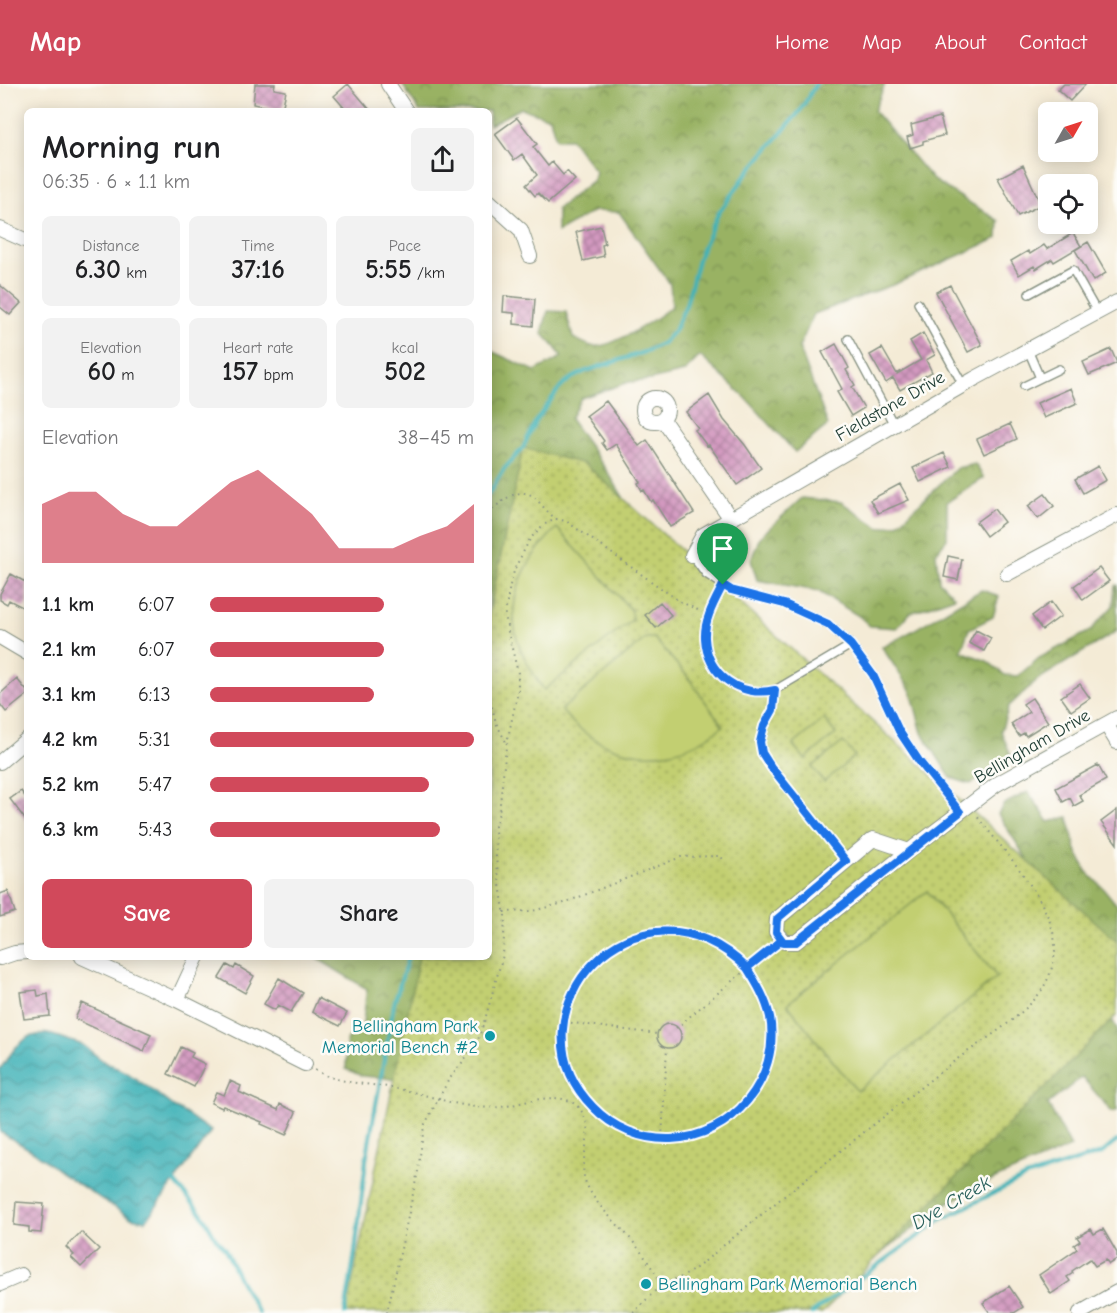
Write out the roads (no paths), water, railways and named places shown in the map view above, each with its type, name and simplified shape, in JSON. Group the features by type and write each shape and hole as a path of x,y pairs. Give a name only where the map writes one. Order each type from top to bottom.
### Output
{"street":[{"path":"388,84 404,108"},
{"path":"492,204 521,230 530,256"},
{"path":"0,229 24,240"},
{"name":"Fieldstone Drive","path":"692,555 703,535 963,385 1117,302"},
{"path":"663,420 731,519"},
{"path":"1007,574 1117,515"},
{"path":"0,637 24,651"},
{"path":"1111,721 1117,742"},
{"name":"Bellingham Drive","path":"909,851 873,839 777,919 776,932 784,942 796,942 997,784 1111,721"},
{"path":"0,762 24,742"},
{"path":"0,958 24,952"},
{"path":"89,960 177,1000 305,1064"},
{"path":"177,1000 196,960"},
{"path":"0,1284 21,1275"},
{"path":"1086,1312 1117,1292"}],"lane":[{"path":"1029,294 1073,270 1097,312"},
{"path":"918,303 963,385"},
{"path":"848,339 894,425"},
{"path":"1028,350 1040,378"},
{"path":"1024,386 1059,369"},
{"path":"692,555 706,573 731,590 784,604 828,624 851,645 873,675 899,731 919,761 965,809"},
{"path":"723,585 709,614 705,638 709,657 720,675 735,686 762,693 775,690 851,645"}],"water":[{"path":"46,1033 83,1045 102,1060 126,1072 211,1131 146,1221 131,1218 61,1173 34,1152 0,1132 0,1069 15,1048 28,1037"}],"waterway":[{"path":"492,489 504,469 523,448 535,422 558,390 570,379 586,371 644,352 663,343 674,331 686,305 699,256 718,214 748,172 800,111 816,84"},
{"path":"345,1313 366,1160 394,1004 407,960"},
{"name":"Dye Creek","path":"812,1313 942,1219 1026,1177 1102,1153 1117,1141"},
{"path":"172,1179 202,1214 225,1249 259,1313"}],"place":[{"name":"Bellingham Park Memorial Bench #2","path":"490,1036"},
{"name":"Bellingham Park Memorial Bench","path":"646,1284"}]}
